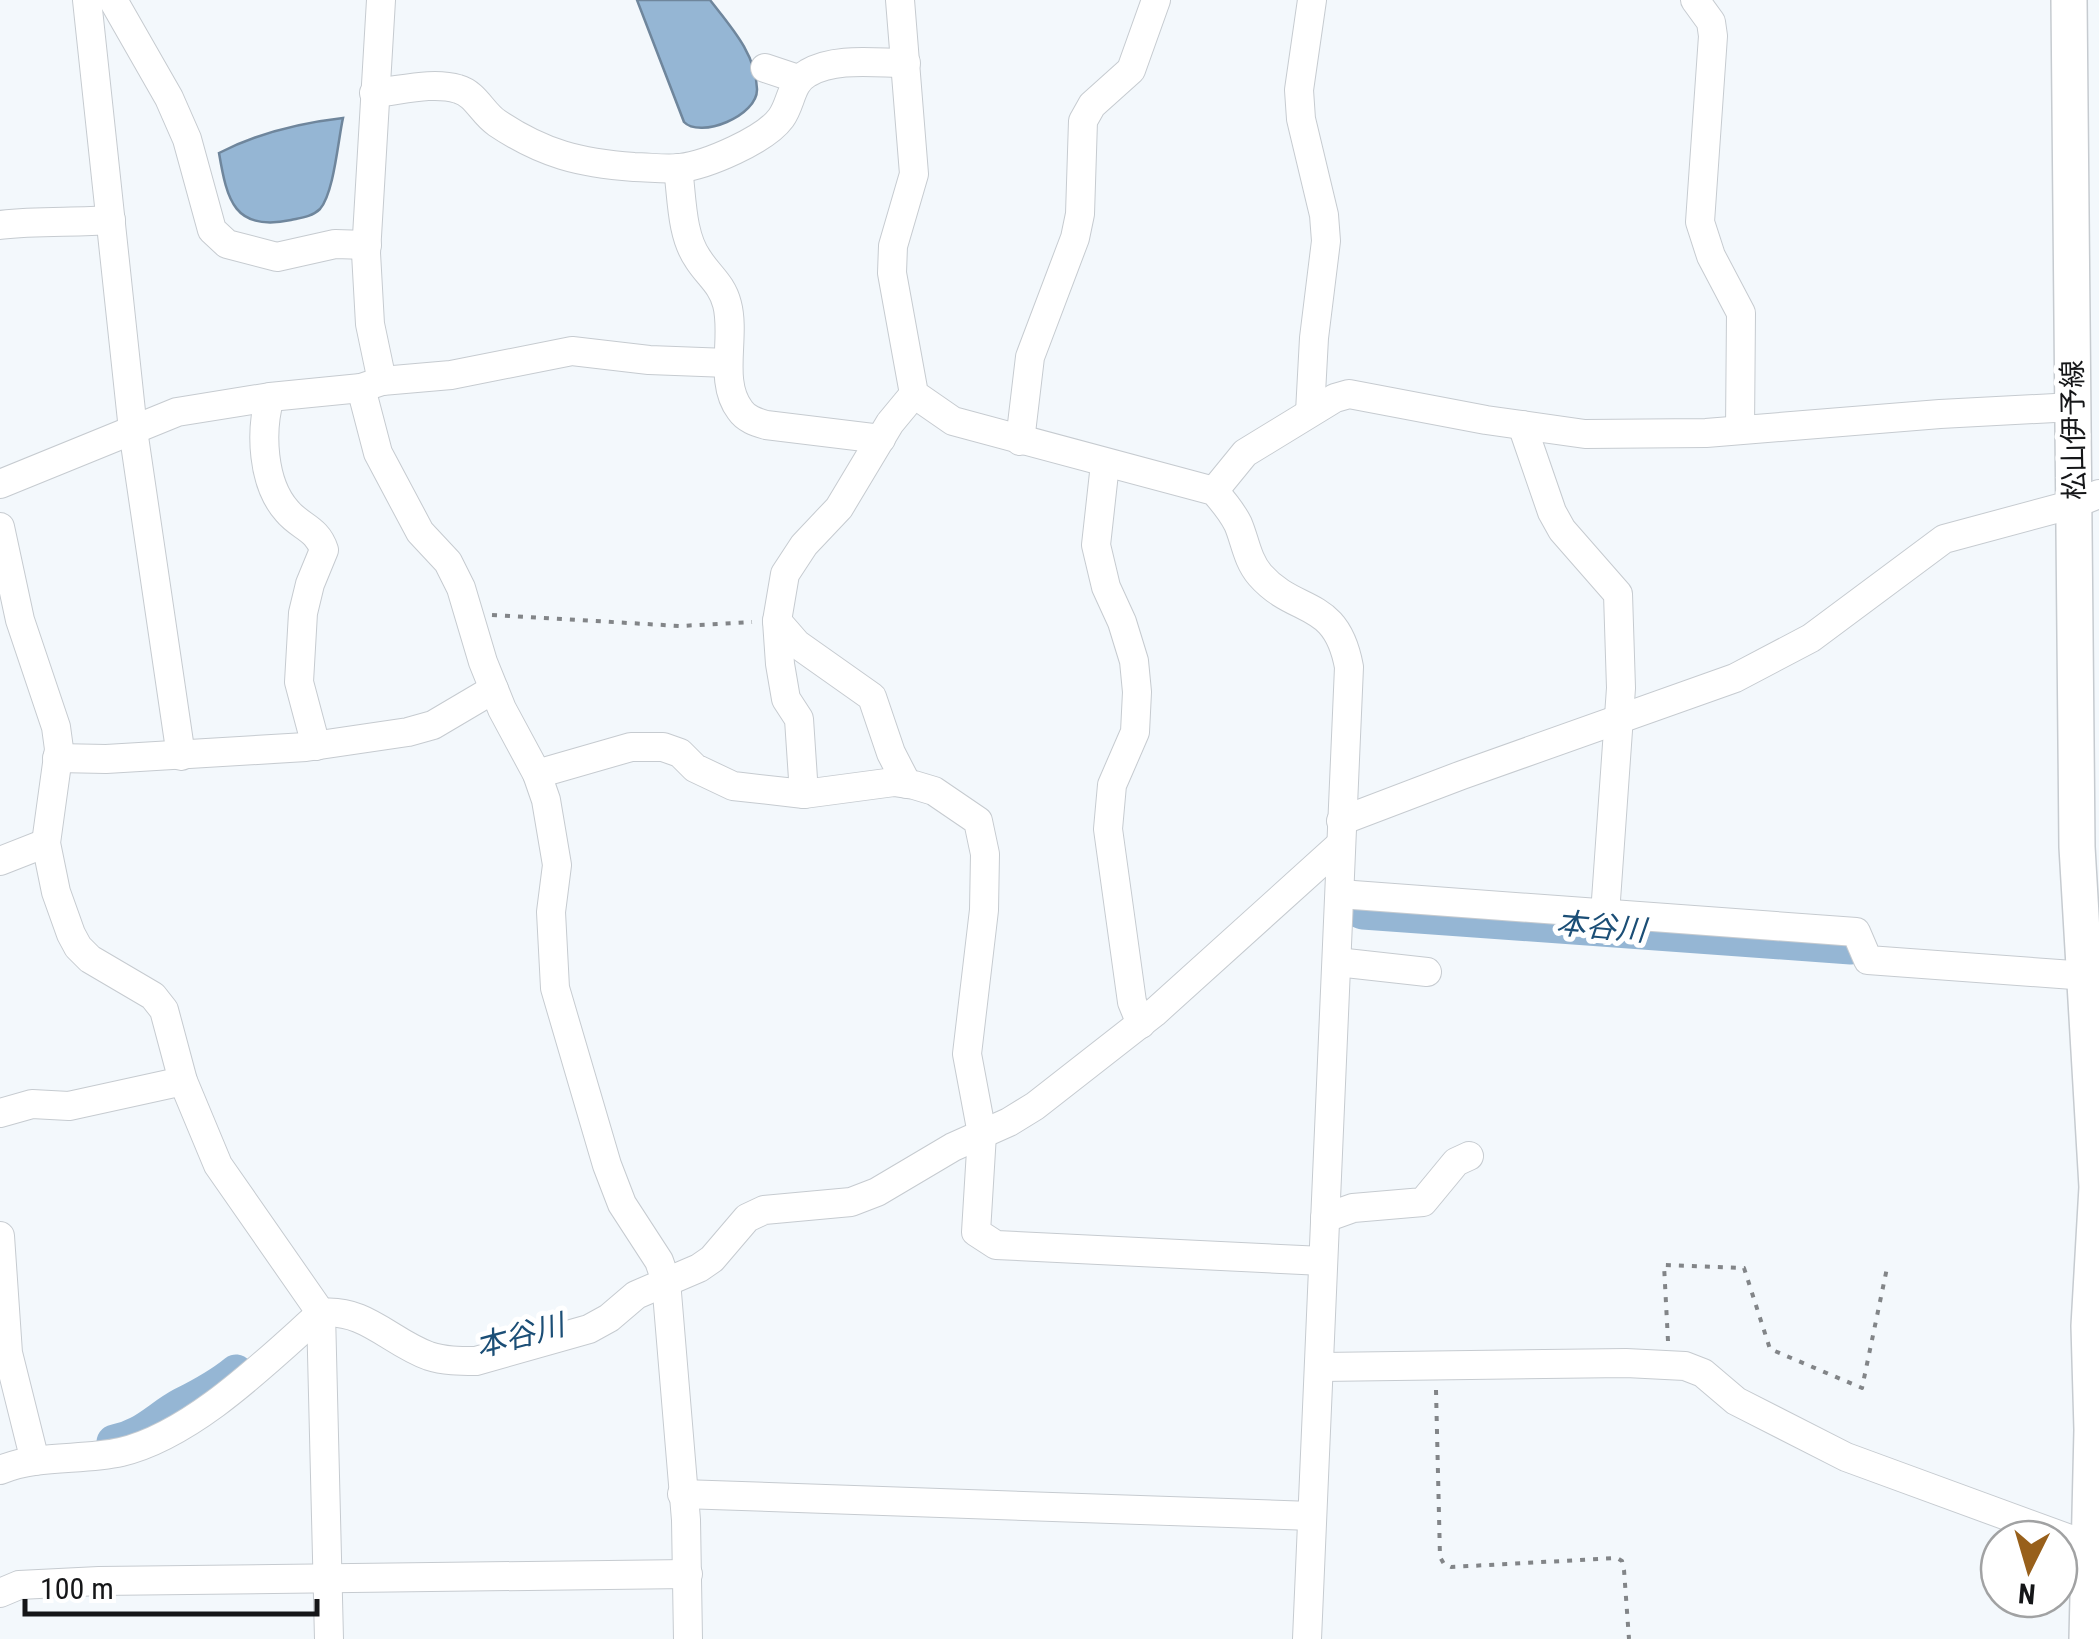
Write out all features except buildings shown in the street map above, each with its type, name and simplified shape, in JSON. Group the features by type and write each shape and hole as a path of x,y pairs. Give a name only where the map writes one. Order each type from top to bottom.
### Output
{"main road":[{"name":"松山伊予線","path":"2069,0 2073,407 2086,499 2077,847 2091,988 2098,1187 2089,1326 2092,1430 2087,1639"}],"street":[{"path":"87,0 133,430 182,756"},
{"path":"113,0 187,139 212,230 227,244 278,257 335,244 367,245"},
{"path":"381,0 367,245 371,385 378,453 420,532 448,562 461,588 494,689 537,774 556,842 550,912 555,988 607,1165 622,1204 659,1261 666,1282 688,1574 688,1639"},
{"path":"900,0 914,174 893,246 892,273 914,394 953,422 1214,491 1237,523 1250,560 1260,575 1280,591 1319,611 1344,642 1349,667 1307,1639"},
{"path":"1020,441 1030,356 1075,238 1080,214 1084,120 1092,105 1131,70 1156,0"},
{"path":"1310,412 1326,241 1324,214 1301,119 1299,90 1312,0"},
{"path":"1695,0 1711,22 1713,36 1700,222 1711,256 1741,313 1740,430"},
{"path":"374,94 440,86 456,88 470,94 492,120 550,152 594,164 678,168 744,145 771,129 782,117 798,79 811,70 829,65 906,63"},
{"path":"765,68 798,79"},
{"path":"678,168 689,240 697,258 715,277 726,301 732,330 728,364 738,409 750,420 766,425 881,438"},
{"path":"0,225 111,220"},
{"path":"0,484 206,405 450,376 572,351 728,364"},
{"path":"804,794 799,720 786,700 782,684 777,621 782,585 792,559 839,508 881,438 914,394"},
{"path":"1214,491 1245,453 1310,412 1349,394 1585,434 1740,430 2073,407"},
{"path":"270,396 264,433 272,487 283,508 300,524 312,528 324,550 303,613 299,682 316,746"},
{"path":"1522,425 1543,491 1562,530 1608,578 1618,594 1620,688 1605,914"},
{"path":"1104,464 1096,545 1106,587 1134,660 1138,712 1135,732 1112,785 1108,829 1132,1002 1141,1024"},
{"path":"0,1470 35,1461 116,1453 165,1434 209,1408 321,1313 354,1314 426,1355 444,1360 476,1360 589,1329 636,1295 712,1259 746,1218 764,1210 851,1202 877,1192 953,1147 1035,1106 1141,1024 1340,833 1772,661 1810,638 1944,539 2086,499"},
{"path":"0,527 20,620 56,727 57,758 46,842 56,892 78,947 153,996 164,1010 183,1080 218,1165 321,1313 328,1639"},
{"path":"777,621 797,644 872,698 891,753 907,784"},
{"path":"57,758 182,756 316,746 433,725 494,689"},
{"path":"537,774 631,746 663,747 733,786 804,794 894,782 934,791 964,809 978,820 983,836 984,910 967,1054 982,1134 976,1232 996,1245 1323,1261"},
{"path":"0,861 46,842"},
{"path":"1340,894 1856,932 1868,960 2091,988"},
{"path":"1337,962 1427,972"},
{"path":"0,1113 32,1104 69,1106 183,1080"},
{"path":"1325,1218 1352,1208 1423,1202 1456,1162 1469,1156"},
{"path":"0,1236 8,1353 35,1461"},
{"path":"1321,1366 1670,1365 1703,1372 1736,1401 1846,1457 2090,1546"},
{"path":"682,1494 1312,1516"},
{"path":"0,1593 19,1585 99,1581 688,1574"}],"path":[{"path":"468,614 680,626 777,621"},
{"path":"1670,1365 1664,1265 1744,1268 1770,1350 1862,1388 1887,1268"},
{"path":"1436,1366 1440,1557 1444,1564 1452,1567 1617,1558 1624,1570 1629,1639"}],"water":[{"path":"637,0 710,0 752,64 757,89 748,108 714,126 692,127 684,122"},
{"path":"343,118 332,179 320,209 306,217 272,222 257,221 237,209 230,198 219,153 279,130"}],"waterway":[{"name":"本谷川","path":"1351,907 1363,912 1851,947"},
{"name":"本谷川","path":"114,1442 142,1432 236,1372"}]}
